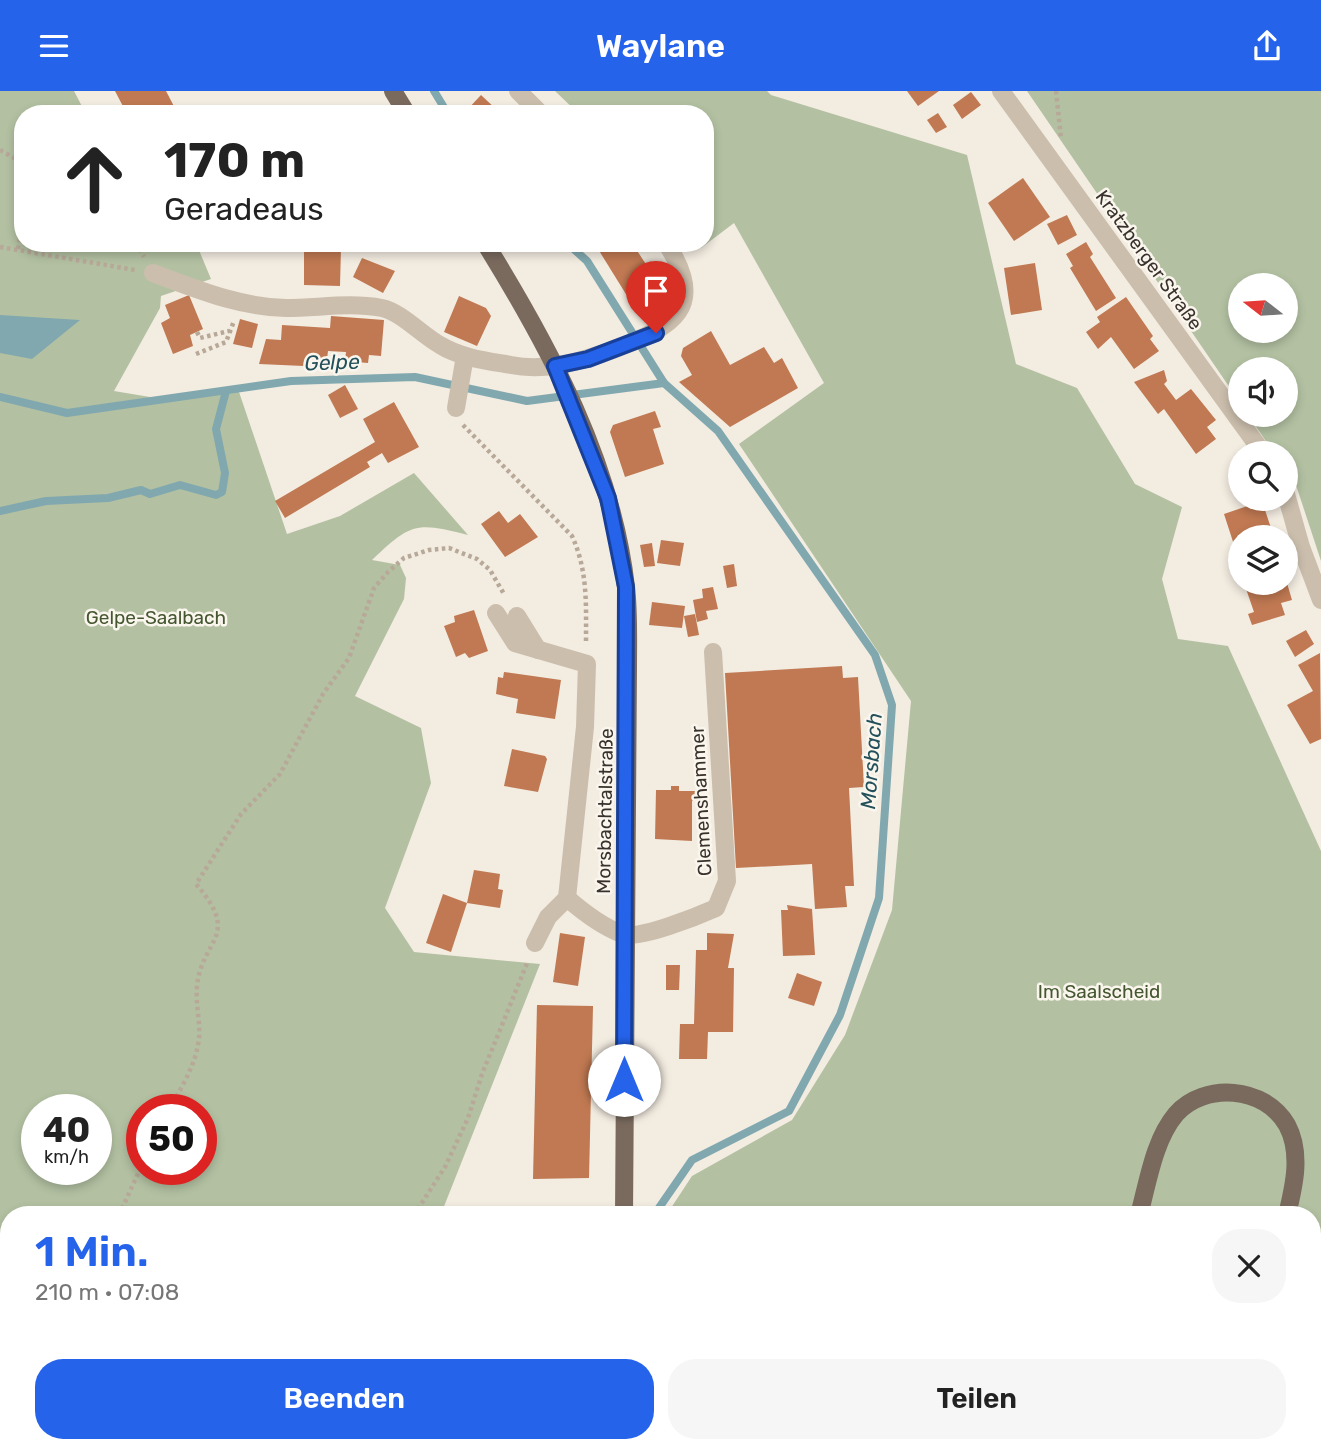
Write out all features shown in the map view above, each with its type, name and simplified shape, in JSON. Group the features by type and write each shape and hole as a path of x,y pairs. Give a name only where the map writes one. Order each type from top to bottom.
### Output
{"main road":[{"path":"491,252 537,328 555,366"},
{"name":"Morsbachtalstraße","path":"555,366 577,415 608,498 626,587 624,1206"},
{"path":"1142,1206 1165,1132 1176,1114 1195,1099 1214,1092 1257,1099 1270,1106 1286,1124 1293,1144 1295,1169 1289,1206"}],"street":[{"path":"519,91 532,105"},
{"name":"Kratzberger Straße","path":"1001,91 1254,441"},
{"path":"153,273 250,305 287,308 336,303 385,308 442,347 465,356 516,366 555,366 588,359 656,333 670,324 684,294 684,280 670,252"},
{"path":"456,402 465,356"},
{"path":"1291,511 1321,600"},
{"path":"496,613 515,643 587,664 585,727 567,898 548,916 535,943"},
{"path":"517,616 538,650"},
{"name":"Clemenshammer","path":"625,935 683,923 716,908 727,881 713,652"},
{"path":"567,898 588,916 625,935"}],"path":[{"path":"0,253 3,247"},
{"path":"35,252 153,273"},
{"path":"196,354 226,342 230,331 200,338 197,332"},
{"path":"456,402 460,421 474,438 572,536 582,558 586,580 587,664"},
{"path":"178,1094 190,1071 198,1044 197,985 219,936 218,921 209,899 196,884 241,814 280,774 323,694 349,658 374,588 404,558 429,549 449,548 477,559 490,570 517,616"},
{"path":"420,1206 445,1167 468,1118 482,1074 535,943"},
{"path":"123,1206 133,1185"}],"green space":[{"name":"Gelpe-Saalbach","path":"0,91 74,91 81,105 14,105 14,252 200,252 211,279 161,296 160,308 114,391 168,400 238,389 287,534 340,516 414,473 468,535 436,528 414,529 396,539 372,560 400,565 406,578 404,599 355,696 421,728 431,783 385,908 414,952 540,964 444,1206 0,1206"},
{"name":"Im Saalscheid","path":"555,91 767,91 771,95 967,155 1016,364 1077,388 1135,484 1182,507 1162,579 1178,639 1228,646 1321,851 1321,1206 672,1206 692,1176 792,1120 845,1035 892,910 911,701 739,444 824,383 734,223 714,238 714,105 570,105"},
{"path":"1027,91 1321,91 1321,561 1298,491 1298,441 1266,441 1256,427 1298,427 1298,357 1228,357 1228,385"}],"water":[{"path":"0,315 80,320 32,359 0,353"}],"building":[{"path":"115,91 166,91 173,105 122,105"},
{"path":"907,91 939,91 918,106"},
{"path":"971,92 981,105 962,119 953,105"},
{"path":"481,95 492,105 472,105"},
{"path":"938,113 947,127 936,133 927,120"},
{"path":"1023,178 1050,217 1014,241 988,203"},
{"path":"1067,215 1077,235 1058,245 1047,224"},
{"path":"1086,242 1093,254 1090,257 1116,298 1096,311 1070,268 1073,266 1066,254"},
{"path":"304,252 341,252 340,286 304,285"},
{"path":"600,252 638,252 657,281 629,299"},
{"path":"362,258 395,271 383,293 353,277"},
{"path":"1035,263 1042,310 1011,315 1004,268"},
{"path":"189,295 203,329 190,335 193,346 173,354 161,323 170,318 165,305"},
{"path":"459,296 486,308 491,316 477,346 444,332"},
{"path":"1126,297 1153,336 1150,339 1159,351 1134,369 1111,337 1098,349 1086,332 1100,322 1097,317"},
{"path":"331,316 384,320 381,356 369,355 368,363 345,361 346,352 328,351 326,367 259,364 266,339 281,340 282,325 330,328"},
{"path":"240,319 258,324 252,348 233,344"},
{"path":"711,331 730,365 764,347 774,363 782,358 798,388 730,427 679,382 692,375 681,356 683,348"},
{"path":"1164,370 1167,381 1164,384 1176,400 1191,389 1216,420 1207,427 1216,439 1196,454 1164,409 1158,414 1134,382"},
{"path":"345,385 358,409 340,418 328,395"},
{"path":"394,402 419,447 388,463 382,453 367,462 370,467 285,518 275,501 375,442 363,419"},
{"path":"655,411 661,427 653,429 664,464 625,477 610,432 613,425"},
{"path":"499,511 508,523 520,514 538,537 505,557 481,524"},
{"path":"1233,511 1265,511 1270,525 1228,526 1224,514"},
{"path":"661,540 684,543 680,566 657,563"},
{"path":"652,543 655,566 644,567 640,545"},
{"path":"734,564 737,586 727,588 723,566"},
{"path":"713,587 718,609 706,611 708,619 697,622 693,600 703,598 702,589"},
{"path":"1248,595 1291,595 1292,600 1281,603 1285,615 1252,625 1248,614 1254,612"},
{"path":"652,602 685,606 682,628 649,625"},
{"path":"474,610 488,651 469,658 465,653 456,657 444,626 455,622 454,616"},
{"path":"695,614 699,635 688,637 684,616"},
{"path":"1306,630 1314,644 1295,657 1286,641"},
{"path":"1320,653 1321,739 1310,744 1287,705 1313,691 1298,665"},
{"path":"842,666 843,678 858,677 864,787 849,788 854,886 845,886 847,907 815,909 812,864 736,868 725,673"},
{"path":"504,672 561,680 555,719 516,713 518,699 496,694 498,677 503,678"},
{"path":"512,749 545,756 547,759 538,792 504,786"},
{"path":"671,786 679,786 679,791 697,791 697,801 692,801 692,841 655,839 656,790 671,790"},
{"path":"474,870 500,874 498,889 503,890 500,908 467,903"},
{"path":"443,894 467,903 451,952 426,943"},
{"path":"787,905 812,909 815,955 783,956 781,910 788,910"},
{"path":"560,933 585,937 578,986 553,982"},
{"path":"707,933 734,934 728,968 734,968 733,1032 708,1032 707,1059 679,1059 680,1024 694,1024 696,950 707,950"},
{"path":"666,965 680,965 679,990 666,990"},
{"path":"797,973 822,982 814,1006 788,998"},
{"path":"537,1005 593,1006 589,1178 533,1179"}],"waterway":[{"name":"Morsbach","path":"434,91 443,105"},
{"name":"Morsbach","path":"577,252 587,261 664,383 718,431 875,655 892,705 879,898 840,1015 789,1111 692,1160 660,1206"},
{"name":"Gelpe","path":"0,397 67,413 291,381 415,377 527,401 664,383"},
{"path":"0,511 46,501 108,498 141,490 150,494 180,485 216,495 222,492 225,473 216,429 226,391"}],"route":[{"path":"624,1080 628,667 626,587 608,498 577,415 555,366 588,359 656,333"}]}
